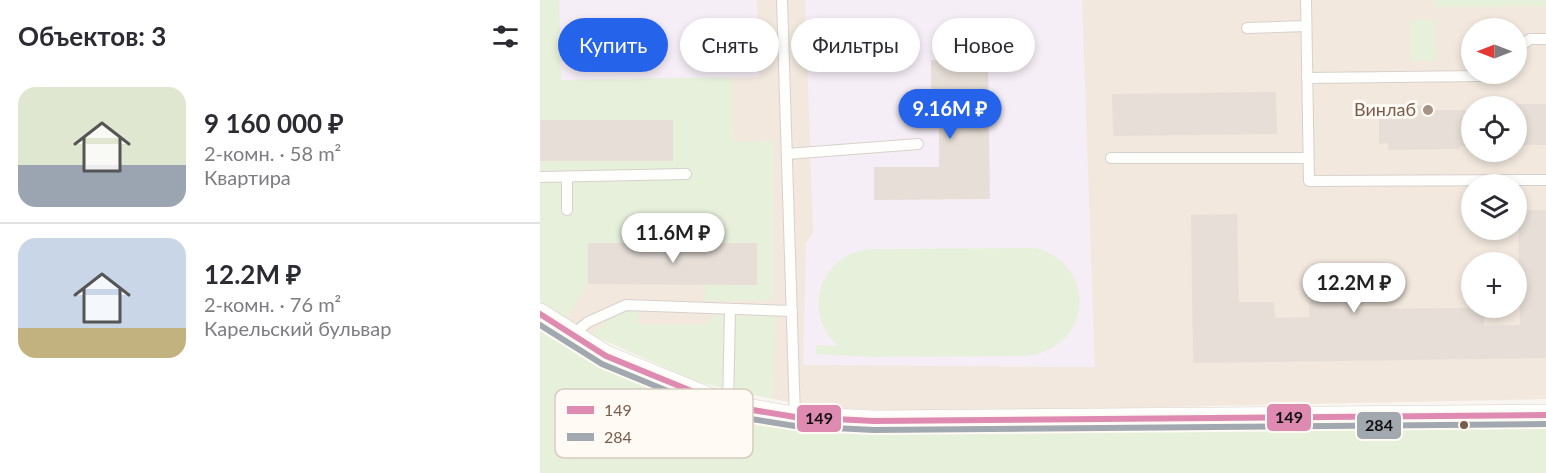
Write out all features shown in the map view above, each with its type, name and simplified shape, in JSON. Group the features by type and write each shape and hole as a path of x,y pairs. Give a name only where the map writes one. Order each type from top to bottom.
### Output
{"street":[{"path":"540,314 571,336 606,356 687,389"},
{"path":"753,410 795,417 874,422 1546,415"}],"lane":[{"path":"782,0 795,417"},
{"path":"1306,0 1309,181 1546,180"},
{"path":"1247,28 1306,26"},
{"path":"1527,41 1530,39 1546,39"},
{"path":"1307,78 1461,76"},
{"path":"787,154 918,144"},
{"path":"1111,158 1308,158"},
{"path":"540,177 686,174"},
{"path":"567,177 567,210"},
{"path":"571,336 588,322 626,305 792,311"},
{"path":"728,389 730,309"}],"shaded area":[{"path":"540,0 1546,0 1546,399 928,412 810,407 753,394 753,389 729,389 698,382 590,334 540,302"},
{"path":"559,0 757,0 757,18 680,18 680,72 759,72 759,77 561,80 561,72 668,72 668,18 559,18"},
{"path":"805,0 1082,0 1095,367 803,365 806,243 813,232 807,72 920,72 920,18 806,18"}],"green space":[{"path":"540,0 559,0 558,72 561,72 561,80 732,77 733,142 773,141 773,300 704,301 705,284 757,243 588,243 588,284 566,319 540,302 540,161 673,161 673,120 540,120"},
{"path":"1434,0 1546,0 1546,6 1434,7"},
{"path":"1411,20 1435,20 1436,61 1411,61"},
{"path":"1036,248 1056,258 1070,271 1078,288 1079,306 1075,323 1064,339 1048,350 1026,356 872,357 816,354 816,345 838,346 826,332 820,317 819,301 822,286 829,272 839,261 854,253 871,249"},
{"path":"638,309 639,324 708,324 710,316 776,316 773,399 753,394 753,389 729,389 698,382 590,334 621,311"},
{"path":"540,326 569,346 636,382 655,389 555,389 555,458 753,458 753,410 1311,425 1546,426 1546,473 540,473"}],"building":[{"path":"931,60 932,72 988,72 990,199 874,200 874,167 939,167 939,98 931,99"},
{"path":"1276,92 1277,134 1113,136 1112,94"},
{"path":"1527,104 1546,104 1546,145 1527,145"},
{"path":"1434,105 1434,110 1461,110 1460,149 1388,150 1388,143 1379,144 1379,111 1412,111 1412,106"},
{"path":"540,120 673,120 673,161 540,161"},
{"path":"1527,210 1546,210 1546,358 1193,363 1191,215 1237,214 1239,302 1274,302 1275,318 1309,317 1309,301 1358,301 1358,309 1461,308 1461,318 1484,318 1484,326 1520,325 1520,318 1527,318 1527,252 1519,252 1519,240 1527,240"},
{"path":"588,243 757,243 757,285 588,284"}],"transit line":[{"name":"149","path":"540,314 606,356 687,389"},
{"name":"284","path":"540,325 602,364 663,389"},
{"name":"149","path":"753,410 795,417 874,421 1546,415"},
{"name":"284","path":"753,419 795,426 874,430 1546,424"}],"place":[{"name":"Винлаб","path":"1428,110"}]}
